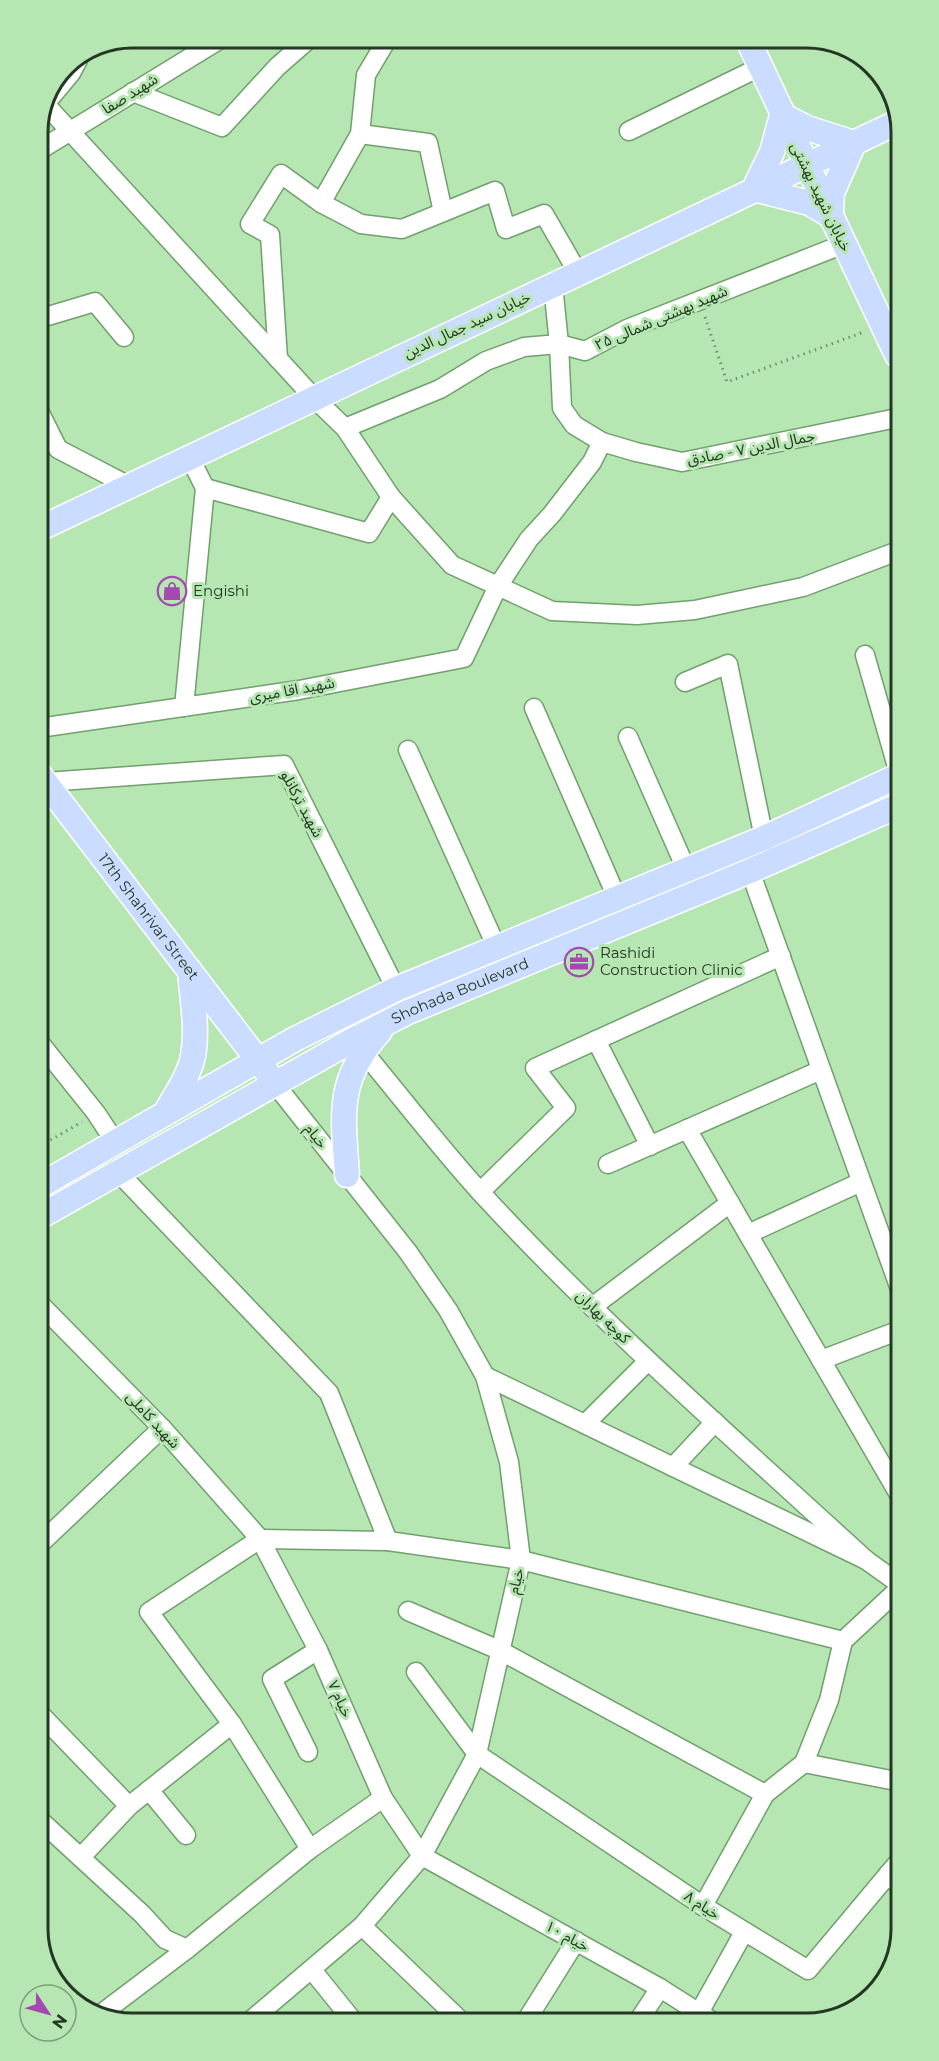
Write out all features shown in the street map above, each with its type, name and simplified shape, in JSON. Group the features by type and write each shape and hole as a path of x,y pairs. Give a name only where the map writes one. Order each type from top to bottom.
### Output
{"main road":[{"name":"خیابان شهید بهشتی","path":"751,48 844,244 891,336"},
{"path":"782,115 807,128 854,143 832,193 831,216 809,203 754,189 772,152 782,115"},
{"name":"خیابان سید جمال الدین","path":"48,525 890,126"},
{"name":"Shohada Boulevard","path":"48,1180 295,1039 396,989 687,871 891,779"},
{"name":"17th Shahrivar Street","path":"48,785 259,1059 275,1084"},
{"name":"Shohada Boulevard","path":"48,1212 275,1084 364,1042 387,1023 408,1012 750,871 891,809"},
{"path":"165,1113 185,1079 193,1056 194,1024 190,971"},
{"path":"347,1174 343,1111 349,1078 364,1042 354,1023 353,1018 357,1009"},
{"path":"192,1097 198,1100 205,1109 206,1123"}],"street":[{"name":"شهید صفا","path":"48,145 206,48"},
{"path":"134,92 222,127 277,67 299,48"},
{"path":"321,203 360,134 366,75 382,48"},
{"path":"629,131 760,67"},
{"path":"51,110 314,398 345,428 391,497 452,565 552,611 637,615 694,610 804,587 891,554"},
{"path":"360,134 428,143 443,212"},
{"path":"278,359 270,235 250,224 281,174 321,203 361,224 402,229 495,191 506,229 544,214 578,273"},
{"name":"۲۵ شهید بهشتی شمالی","path":"345,428 440,389 486,362 524,348 559,344 585,351 627,329 844,244"},
{"name":"جمال الدین ۷ - صادق","path":"553,285 562,408 574,425 602,442 682,462 891,419"},
{"path":"48,316 95,302 124,337"},
{"path":"48,429 58,449 129,486"},
{"path":"498,586 528,539 552,514 592,462 602,442"},
{"path":"184,707 205,488 190,458"},
{"path":"205,488 369,532 391,497"},
{"name":"شهید اقا میری","path":"48,727 299,690 464,658 498,586"},
{"path":"865,655 891,746"},
{"path":"685,682 728,664 764,838"},
{"path":"534,708 618,900"},
{"path":"628,737 687,871"},
{"path":"408,750 497,948"},
{"name":"شهید ترکانلو","path":"48,778 284,765 396,989"},
{"path":"750,871 891,1264"},
{"path":"480,1192 567,1108 535,1068 781,956"},
{"path":"596,1040 650,1146"},
{"name":"کوچه بهاران","path":"364,1042 480,1192 648,1361 866,1560"},
{"path":"48,1052 116,1142"},
{"path":"608,1164 821,1070"},
{"name":"خیام","path":"260,2013 362,1926 422,1856 477,1754 521,1560 509,1462 484,1376 448,1310 408,1252 275,1084"},
{"path":"687,1129 891,1480"},
{"path":"117,1171 328,1393 388,1541"},
{"path":"748,1234 861,1182"},
{"path":"592,1307 730,1203"},
{"name":"شهید کاملی","path":"48,1312 162,1428 260,1539"},
{"path":"822,1360 891,1333"},
{"path":"585,1424 648,1361"},
{"path":"484,1376 866,1560 891,1579"},
{"path":"673,1467 715,1422"},
{"path":"48,1536 162,1428"},
{"path":"310,1849 232,1724 149,1612 260,1539 388,1541 521,1560 843,1641"},
{"name":"خیام ۷","path":"260,1539 318,1650 383,1798 422,1856"},
{"path":"704,1906 765,1794 804,1763 829,1700 843,1641 891,1595"},
{"path":"408,1611 499,1650 765,1794"},
{"path":"308,1752 272,1679 318,1650"},
{"name":"خیام ۸","path":"416,1672 477,1754 704,1906 808,1970 891,1871"},
{"path":"48,1722 129,1806"},
{"path":"81,1857 129,1806 232,1724"},
{"path":"804,1763 891,1780"},
{"path":"149,1790 186,1835"},
{"path":"107,2009 187,1949 310,1849 383,1798"},
{"path":"48,1827 142,1914 165,1939 187,1949"},
{"name":"خیام ۱۰","path":"422,1856 660,1988 699,2013"},
{"path":"888,1874 891,1877"},
{"path":"362,1926 442,2013"},
{"path":"705,2013 744,1932"},
{"path":"530,2013 576,1941"},
{"path":"312,1970 347,2013"},
{"path":"644,2013 660,1988"}],"path":[{"path":"699,301 727,382 891,338"},
{"path":"48,1141 96,1113"}],"place":[{"name":"Engishi","path":"172,591"},
{"name":"Rashidi Construction Clinic","path":"579,962"}]}
